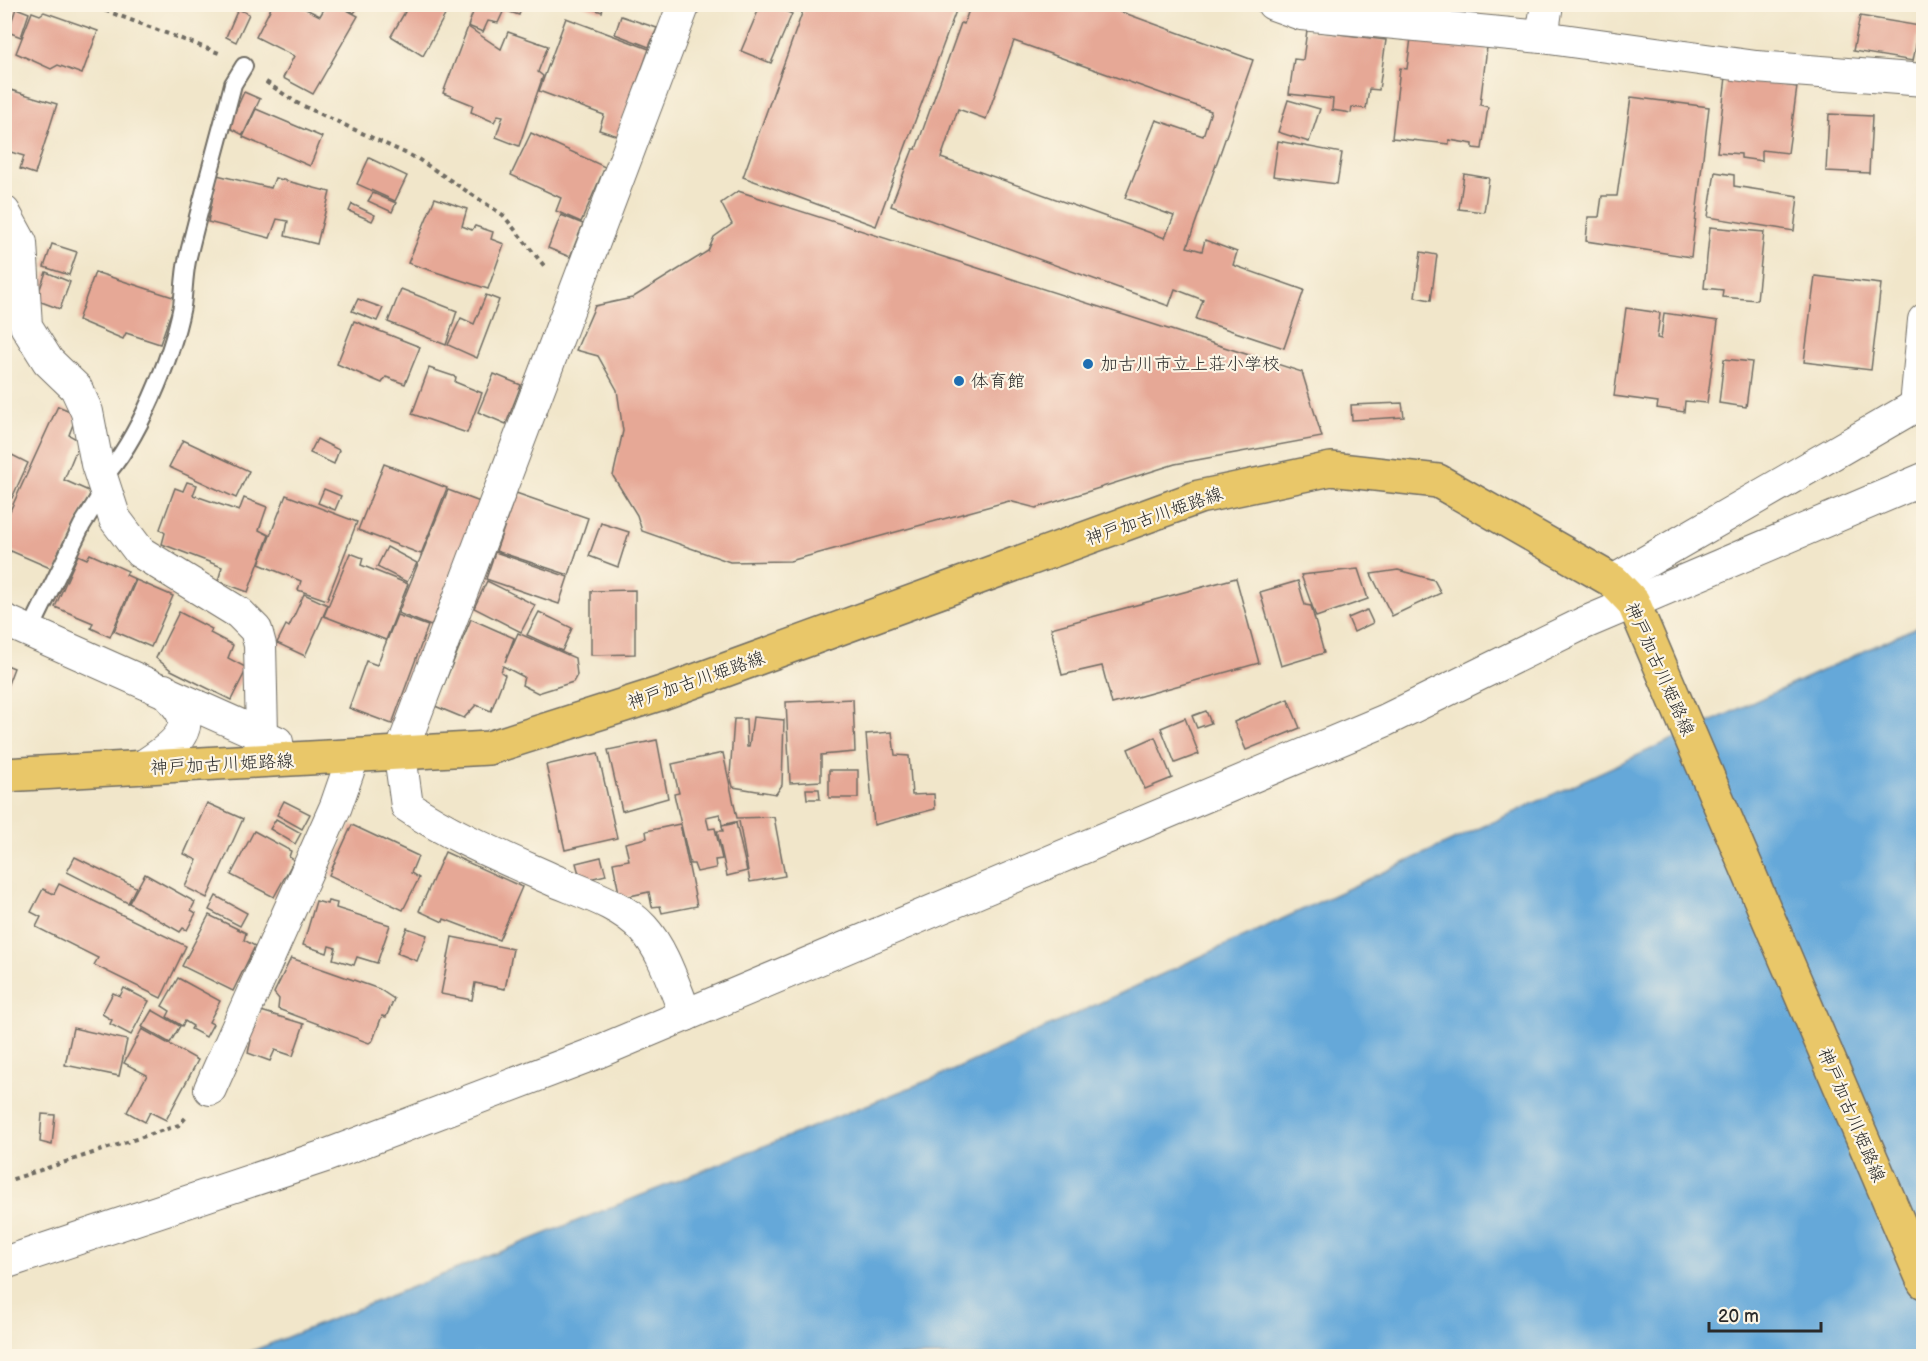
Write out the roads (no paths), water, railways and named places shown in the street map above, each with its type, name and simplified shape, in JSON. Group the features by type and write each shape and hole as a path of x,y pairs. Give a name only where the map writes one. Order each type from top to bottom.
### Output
{"main road":[{"name":"神戸加古川姫路線","path":"4,775 400,755 489,748 662,693 1199,497 1331,469 1438,481 1623,591 1652,648 1923,1282"}],"street":[{"path":"684,4 400,755 407,806 427,819 615,907 643,928 656,947 686,1015"},
{"path":"1273,4 1301,14 1542,37 1756,67 1923,80"},
{"path":"1542,37 1547,4"},
{"path":"4,212 21,243 26,326 48,361 76,388 87,412 115,519 140,552 239,613 256,630 260,645 262,734"},
{"path":"4,1263 325,1156 582,1058 1384,721 1582,624 1623,591 1919,403 1923,320"},
{"path":"1623,591 1923,479"},
{"path":"17,626 262,734 310,759"},
{"path":"140,768 169,749 181,734 184,724 182,714 164,690"},
{"path":"210,1089 336,806 353,757"}],"lane":[{"path":"17,626 82,525 151,399 182,306 187,263 233,84 244,66"}],"water":[{"path":"1923,624 1923,1356 240,1356 954,1070"}],"place":[{"name":"加古川市立上荘小学校","path":"1088,364"},
{"name":"体育館","path":"959,381"}]}
